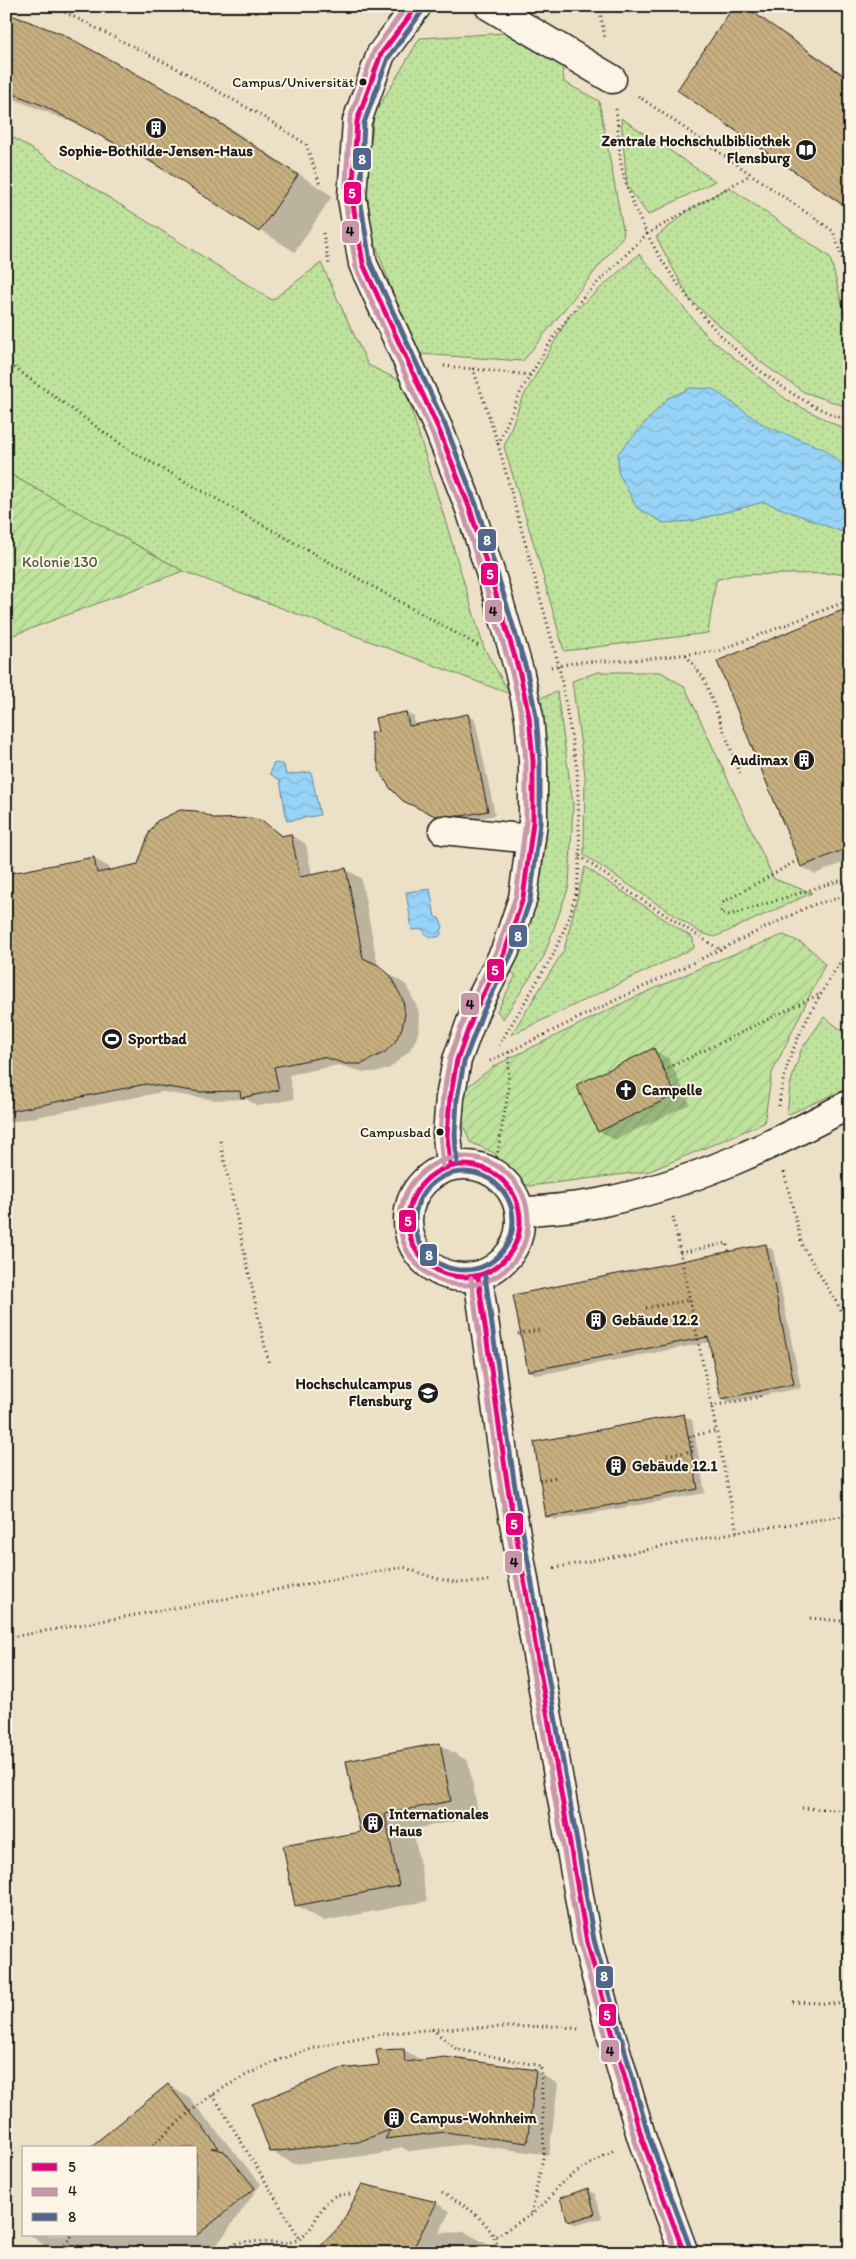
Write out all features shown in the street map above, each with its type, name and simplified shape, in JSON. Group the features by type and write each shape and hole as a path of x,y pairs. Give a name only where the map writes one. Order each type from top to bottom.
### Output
{"street":[{"path":"417,6 381,54 357,121 352,198 363,264 439,430 470,509 520,674 529,717 533,761 531,839 523,898 505,951 475,1011 457,1060 450,1098 447,1136 450,1165"},
{"path":"489,6 612,78"},
{"path":"442,830 531,839"},
{"path":"520,1212 602,1202 667,1186 776,1143 850,1104"},
{"path":"474,1164 494,1172 512,1190 520,1212 519,1236 512,1252 495,1269 478,1277 452,1277 431,1268 416,1252 409,1236 407,1214 411,1199 430,1175 450,1165 474,1164"},
{"path":"478,1277 507,1482 587,1942 611,2034 642,2138 684,2253"}],"path":[{"path":"46,6 180,70 262,116 306,144 320,187"},
{"path":"600,6 612,78 623,176 647,234 678,287 717,331 781,387 850,421"},
{"path":"612,78 834,232 850,282"},
{"path":"498,444 530,375 551,341 584,296 647,234 750,175"},
{"path":"6,362 129,450 484,648 520,674 578,662 634,660 718,651 850,600"},
{"path":"409,363 530,375"},
{"path":"686,655 704,679 740,773"},
{"path":"580,856 625,889 720,950"},
{"path":"798,860 722,903 721,913 730,915 838,881 850,884"},
{"path":"457,1060 488,1062 812,906 850,895"},
{"path":"850,946 820,994 781,1082 776,1143 802,1245 850,1325"},
{"path":"664,1070 820,994"},
{"path":"494,1172 508,1093 509,1051"},
{"path":"220,1141 269,1365"},
{"path":"667,1186 737,1532"},
{"path":"680,1253 727,1243 729,1252"},
{"path":"646,1308 690,1300"},
{"path":"711,1406 760,1397 759,1391"},
{"path":"667,1455 693,1450 690,1436 716,1431"},
{"path":"6,1638 404,1567 441,1581 482,1582 737,1532 850,1515"},
{"path":"810,1618 850,1622"},
{"path":"802,1808 850,1812"},
{"path":"793,2002 842,2004 850,2010"},
{"path":"151,2146 213,2094 278,2060 351,2038 413,2029 558,2026 611,2034"},
{"path":"432,2029 456,2049 541,2066 544,2153 531,2215"},
{"path":"213,2094 300,2239"},
{"path":"496,2236 531,2215 547,2201 559,2185 606,2152 642,2138"},
{"path":"442,2193 467,2206 496,2236 500,2253"},
{"path":"224,2253 228,2247 245,2240 286,2244 300,2239 313,2224 324,2206 335,2196 350,2194"},
{"path":"59,2253 71,2236"}],"shaded area":[{"name":"Hochschulcampus Flensburg","path":"6,6 850,6 850,2253 6,2253 6,638 183,571 6,472"}],"green space":[{"path":"558,30 564,82 599,101 624,235 523,361 419,354 396,302 373,237 366,183 374,115 420,38"},
{"path":"621,118 715,181 648,215 627,186"},
{"path":"6,133 272,300 321,263 368,365 403,382 484,648 510,694 183,571 6,472"},
{"path":"729,187 830,257 850,335 850,408 804,392 763,364 690,300 656,237 690,209"},
{"path":"639,254 708,337 787,400 850,432 850,573 733,575 716,580 708,633 564,651 504,447 521,401 569,316"},
{"name":"Kolonie 130","path":"6,472 183,571 6,638"},
{"path":"598,672 661,672 685,687 774,879 812,893 715,937 701,933 584,855 585,775 572,681"},
{"path":"557,692 573,804 569,886 544,956 503,1019 497,1011 516,975 506,970 531,914 543,861 546,834 547,779 540,698"},
{"path":"585,867 693,938 694,948 511,1035 564,950"},
{"path":"783,935 807,946 825,964 772,1073 764,1123 650,1171 529,1186 516,1180 494,1153 470,1142 459,1113 466,1088 494,1066 629,1000 711,963"},
{"path":"824,1017 850,1036 850,1087 787,1115 790,1085 801,1050"}],"water":[{"path":"691,388 713,389 765,426 824,449 850,471 850,535 764,502 692,521 664,523 637,508 618,472 618,453 668,398"},
{"path":"273,764 284,765 286,775 311,772 320,815 287,821 280,780 270,774"},
{"path":"430,889 435,917 439,918 443,926 440,936 435,937 428,936 423,929 412,930 406,892"}],"building":[{"name":"Zentrale Hochschulbibliothek Flensburg","path":"734,6 744,6 850,80 850,210 677,90"},
{"name":"Sophie-Bothilde-Jensen-Haus","path":"6,13 62,34 183,99 298,175 259,232 138,153 137,155 42,105 6,91"},
{"name":"Audimax","path":"850,607 850,847 801,867 717,661"},
{"path":"406,712 409,726 468,714 488,811 461,816 435,816 403,801 390,788 380,772 370,733 378,732 375,718"},
{"path":"180,810 197,811 216,819 251,818 263,821 281,836 291,834 300,877 346,868 363,958 378,965 390,975 403,1000 405,1014 402,1028 395,1042 385,1052 362,1064 346,1064 323,1057 274,1067 279,1090 241,1098 240,1091 200,1092 146,1084 6,1112 6,874 94,857 97,873 138,864 149,833 157,821"},
{"name":"Campelle","path":"654,1048 675,1095 598,1132 576,1085"},
{"path":"766,1244 794,1384 721,1399 708,1337 528,1371 513,1295"},
{"name":"Gebäude 12.1","path":"684,1414 698,1489 546,1517 534,1442"},
{"name":"Internationales Haus","path":"440,1743 451,1801 385,1814 399,1886 295,1906 283,1846 360,1832 346,1761"},
{"name":"Campus-Wohnheim","path":"404,2049 405,2062 445,2057 536,2070 527,2143 445,2132 385,2139 390,2130 358,2142 270,2152 252,2104 340,2069 379,2065 376,2050"},
{"path":"168,2084 219,2148 211,2148 224,2151 255,2188 198,2234 198,2146 91,2146"},
{"path":"362,2184 437,2202 411,2253 314,2253 341,2225"},
{"path":"588,2188 595,2214 568,2222 560,2198"}],"transit line":[{"name":"4","path":"407,6 374,51 350,118 345,199 356,267 432,433 463,512 513,676 522,718 526,761 526,822 516,896 498,948 468,1008 450,1058 443,1097 440,1134 443,1166"},
{"name":"5","path":"417,6 381,54 357,121 352,198 363,264 439,430 470,509 520,674 529,717 533,761 533,822 523,898 505,951 475,1011 457,1060 450,1098 447,1135 450,1165"},
{"name":"8","path":"423,10 388,58 364,123 360,198 370,262 446,427 477,507 527,672 536,716 540,761 540,823 530,900 512,953 482,1014 464,1062 457,1099 455,1135 457,1164"},
{"name":"4","path":"464,1157 488,1162 500,1168 509,1176 517,1185 523,1197 528,1221 523,1245 517,1257 509,1266 500,1274 488,1280 464,1285 440,1280 428,1274 419,1266 411,1257 405,1245 400,1221 405,1197 411,1185 419,1176 428,1168 440,1162 464,1157"},
{"name":"5","path":"464,1165 486,1169 504,1181 516,1199 520,1221 516,1243 504,1261 486,1273 464,1277 442,1273 424,1261 412,1243 408,1221 412,1199 424,1181 442,1169 464,1165"},
{"name":"8","path":"464,1172 483,1176 499,1186 509,1202 513,1221 509,1240 499,1256 483,1266 464,1270 445,1266 429,1256 419,1240 415,1221 419,1202 429,1186 445,1176 464,1172"},
{"name":"8","path":"485,1276 514,1481 594,1940 649,2137 691,2250"},
{"name":"5","path":"478,1277 507,1482 587,1942 642,2139 684,2253"},
{"name":"4","path":"471,1278 500,1483 580,1943 635,2141 676,2253"}],"place":[{"name":"Campus/Universität","path":"363,82"},
{"name":"Sophie-Bothilde-Jensen-Haus","path":"156,128"},
{"name":"Zentrale Hochschulbibliothek Flensburg","path":"806,150"},
{"name":"Audimax","path":"804,760"},
{"name":"Sportbad","path":"112,1039"},
{"name":"Campelle","path":"626,1090"},
{"name":"Campusbad","path":"440,1132"},
{"name":"Gebäude 12.2","path":"596,1320"},
{"name":"Hochschulcampus Flensburg","path":"428,1393"},
{"name":"Gebäude 12.1","path":"616,1466"},
{"name":"Internationales Haus","path":"373,1823"},
{"name":"Campus-Wohnheim","path":"394,2118"}]}
